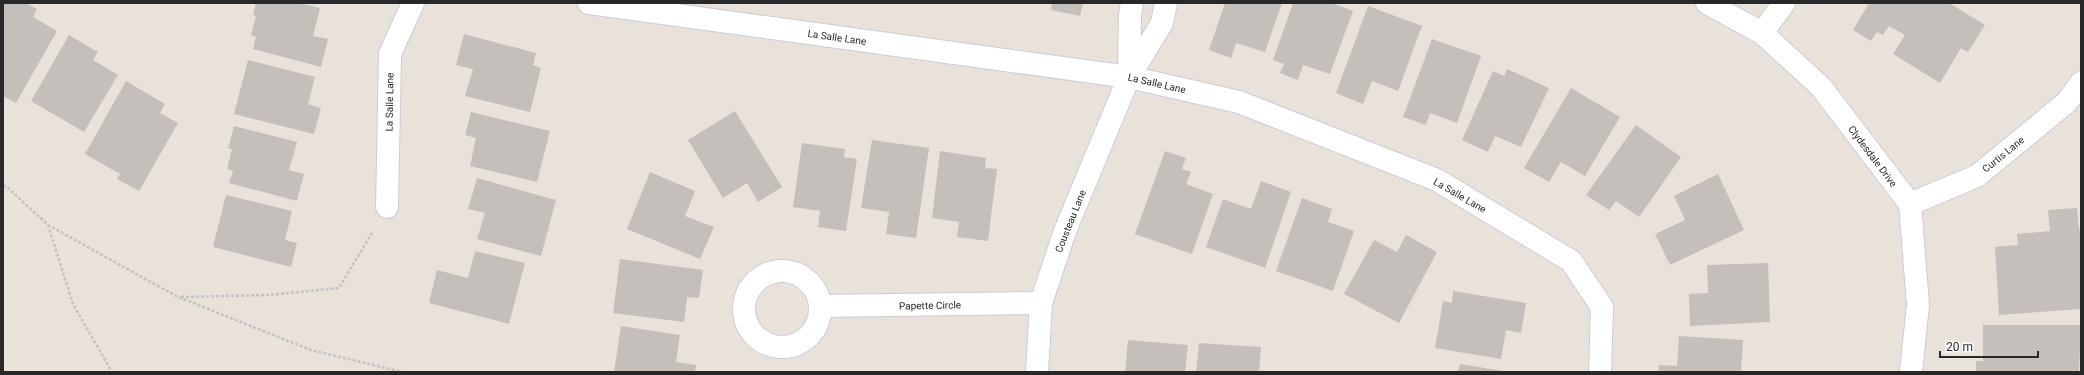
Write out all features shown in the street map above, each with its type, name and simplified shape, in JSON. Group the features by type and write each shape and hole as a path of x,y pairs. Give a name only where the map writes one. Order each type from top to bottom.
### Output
{"street":[{"name":"La Salle Lane","path":"387,207 390,54 413,3"},
{"name":"La Salle Lane","path":"589,3 1129,77 1239,102 1437,180 1571,261 1602,307 1600,372"},
{"name":"Cousteau Lane","path":"1129,77 1130,15 1132,3"},
{"name":"Cousteau Lane","path":"1037,372 1041,303 1065,230 1129,77 1162,23 1166,3"},
{"name":"Clydesdale Drive","path":"1707,3 1762,33 1821,87 1910,204"},
{"path":"1762,33 1784,3"},
{"name":"Curtis Lane","path":"1910,204 1977,176 2067,102 2081,83"},
{"path":"1910,204 1918,305 1911,372"},
{"name":"Papette Circle","path":"820,306 1041,303"}],"path":[{"path":"3,186 6,186 48,225 178,297 311,350 402,372"},
{"path":"178,297 269,296 339,288 387,207"},
{"path":"48,225 73,304 112,372"}],"building":[{"path":"3,3 26,3 37,9 33,17 57,31 16,103 3,96"},
{"path":"256,3 299,3 320,8 313,36 328,39 321,67 253,49 256,37 251,35 256,16 253,15"},
{"path":"1052,3 1083,3 1080,16 1051,10"},
{"path":"1225,3 1282,3 1265,52 1236,43 1231,58 1209,50"},
{"path":"1293,3 1332,3 1353,11 1330,74 1303,65 1298,80 1280,73 1284,64 1273,60"},
{"path":"1869,3 1949,3 1985,25 1968,52 1961,48 1940,83 1893,54 1905,35 1889,26 1883,35 1877,32 1871,41 1853,30"},
{"path":"1368,6 1422,26 1398,91 1372,81 1363,104 1336,93"},
{"path":"464,34 536,53 533,65 541,68 530,112 465,96 473,69 456,65"},
{"path":"69,35 98,52 93,60 118,75 84,132 31,101"},
{"path":"1432,39 1481,56 1457,123 1430,113 1426,125 1403,117"},
{"path":"248,60 315,77 308,104 321,108 314,134 234,114"},
{"path":"1507,69 1549,88 1521,147 1495,136 1488,152 1462,140 1493,71 1504,76"},
{"path":"126,81 165,104 160,113 178,123 139,191 117,179 120,174 85,154"},
{"path":"1571,88 1620,117 1585,176 1561,162 1549,182 1524,168"},
{"path":"735,111 782,187 758,202 747,183 723,198 688,140"},
{"path":"471,112 550,131 537,182 470,166 476,138 465,135"},
{"path":"1636,125 1681,157 1639,217 1616,201 1609,210 1586,195"},
{"path":"234,126 297,142 289,170 304,174 297,201 229,183 233,171 227,169 232,149 228,149"},
{"path":"872,140 929,148 916,238 886,234 889,212 861,208"},
{"path":"802,143 845,149 844,157 857,159 846,231 818,227 820,211 793,207"},
{"path":"940,151 986,158 985,168 997,169 988,241 957,237 959,222 932,218"},
{"path":"1165,151 1186,158 1182,169 1191,172 1186,184 1213,194 1192,254 1135,234"},
{"path":"650,172 695,191 685,216 714,227 700,259 627,229"},
{"path":"1718,174 1744,230 1670,265 1655,234 1685,220 1674,196"},
{"path":"477,178 556,200 541,256 477,239 485,213 468,209"},
{"path":"1261,181 1291,192 1265,268 1206,247 1223,199 1251,209"},
{"path":"226,195 292,211 285,240 297,243 291,267 213,247"},
{"path":"1302,198 1332,209 1328,222 1354,231 1333,291 1276,271"},
{"path":"2077,208 2079,230 2081,230 2081,309 1999,315 1995,247 2018,245 2017,234 2050,231 2048,210"},
{"path":"1406,235 1437,252 1399,323 1344,294 1374,240 1397,252"},
{"path":"475,251 525,263 509,324 429,303 437,270 468,278"},
{"path":"620,259 703,270 699,298 687,297 684,322 613,313"},
{"path":"1768,263 1770,322 1690,326 1689,294 1708,293 1707,265"},
{"path":"1453,291 1526,303 1521,333 1506,330 1501,359 1435,348 1443,301 1452,303"},
{"path":"1983,325 2081,325 2079,372 1976,372 1976,361 1983,361"},
{"path":"621,326 680,335 676,362 696,365 695,372 614,372"},
{"path":"1679,336 1743,340 1741,372 1659,372 1659,365 1677,366"},
{"path":"1128,340 1188,345 1185,372 1125,372"},
{"path":"1199,343 1261,347 1259,372 1196,372"},
{"path":"1460,364 1503,371 1503,372 1458,372"}]}
